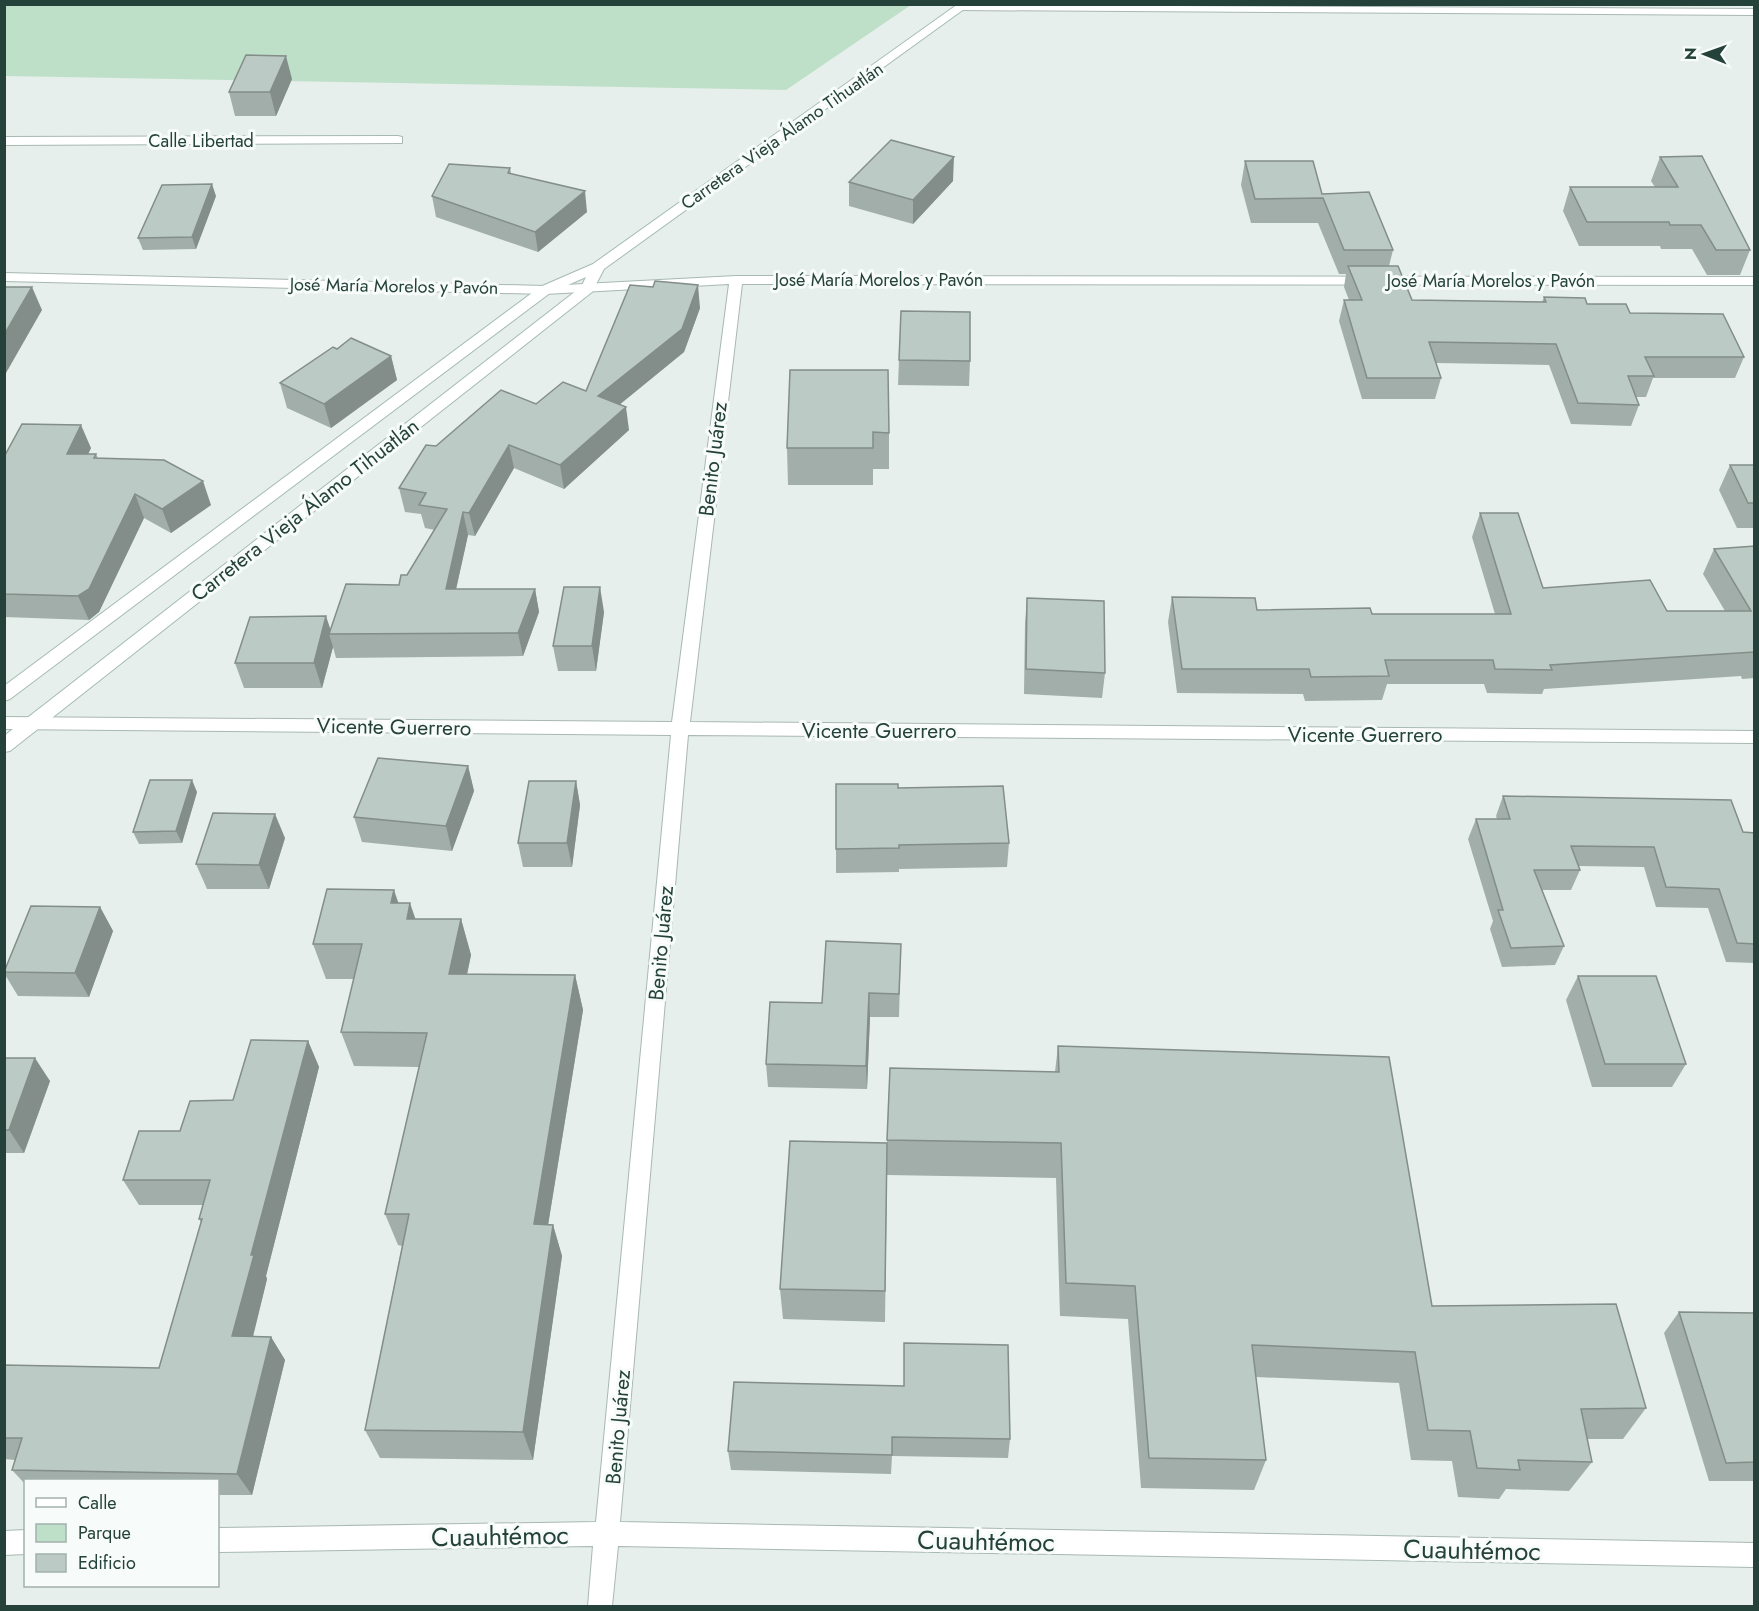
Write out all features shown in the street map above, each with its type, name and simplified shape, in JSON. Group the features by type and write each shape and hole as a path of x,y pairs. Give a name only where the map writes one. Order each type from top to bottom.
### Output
{"street":[{"path":"963,6 1755,12"},
{"name":"Carretera Vieja Álamo Tihuatlán","path":"4,695 545,290 598,267 963,6"},
{"name":"Calle Libertad","path":"4,141 398,140"},
{"name":"Carretera Vieja Álamo Tihuatlán","path":"4,746 587,289 598,267"},
{"name":"José María Morelos y Pavón","path":"4,277 545,290 736,280 1755,281"},
{"name":"Benito Juárez","path":"600,1606 680,729 736,280"},
{"name":"Vicente Guerrero","path":"4,723 1755,737"},
{"name":"Cuauhtémoc","path":"219,1540 608,1534 1755,1555"},
{"path":"4,1543 24,1542"}],"green space":[{"path":"5,5 911,5 786,90 5,76"}],"building":[{"path":"246,55 286,56 270,92 229,92"},
{"path":"891,140 954,157 913,200 849,182"},
{"path":"1702,156 1750,250 1716,250 1701,225 1670,225 1669,222 1587,222 1570,187 1678,187 1660,157"},
{"path":"1245,161 1313,161 1322,194 1369,192 1393,250 1344,250 1323,198 1255,199"},
{"path":"449,164 510,168 508,173 585,191 535,232 432,196"},
{"path":"212,184 192,237 138,238 162,185"},
{"path":"1348,266 1398,266 1412,300 1546,302 1544,297 1585,298 1587,304 1626,304 1630,313 1723,314 1744,357 1645,357 1654,376 1628,376 1639,405 1578,403 1556,344 1429,342 1441,378 1367,378 1344,300 1362,300"},
{"path":"655,281 698,285 682,329 598,396 626,407 560,465 509,445 469,513 463,512 446,589 535,589 518,633 329,634 346,584 399,585 401,575 407,575 447,509 419,505 426,493 399,488 426,445 436,446 501,390 536,404 563,382 586,391 630,285 653,287"},
{"path":"4,287 32,287 4,335"},
{"path":"901,311 970,312 970,361 899,360"},
{"path":"351,338 391,356 324,404 280,383 333,347 337,349"},
{"path":"790,370 888,370 889,433 873,432 873,448 787,448"},
{"path":"22,424 81,425 67,454 96,454 94,458 164,460 203,481 162,509 135,494 89,589 78,596 4,594 4,457"},
{"path":"1730,465 1755,465 1755,503 1748,503"},
{"path":"1480,513 1518,513 1543,588 1650,580 1667,611 1751,611 1714,549 1755,546 1755,654 1754,652 1550,665 1552,670 1495,669 1493,660 1385,660 1389,676 1311,677 1309,669 1182,669 1172,597 1255,598 1257,610 1370,608 1372,614 1511,614"},
{"path":"564,587 600,587 592,646 553,646"},
{"path":"1027,598 1104,601 1105,673 1026,669"},
{"path":"326,616 314,663 235,663 250,617"},
{"path":"378,758 468,766 446,826 354,817"},
{"path":"150,780 192,780 176,831 133,832"},
{"path":"529,781 576,781 567,843 518,843"},
{"path":"836,784 898,784 898,788 1003,786 1009,843 899,845 899,848 836,849"},
{"path":"1503,796 1731,800 1743,832 1755,833 1755,944 1737,943 1719,889 1666,887 1654,847 1571,846 1580,870 1534,870 1564,946 1511,948 1498,910 1503,910 1476,819 1510,819"},
{"path":"213,813 275,814 259,865 196,864"},
{"path":"327,889 394,890 391,903 410,903 407,919 461,919 449,974 575,975 534,1224 553,1225 523,1432 365,1430 409,1214 385,1214 427,1033 341,1032 362,944 313,944"},
{"path":"31,906 100,907 75,973 4,972"},
{"path":"826,941 901,944 899,994 869,993 866,1066 766,1064 770,1002 822,1003"},
{"path":"1578,976 1656,976 1686,1064 1605,1064"},
{"path":"251,1040 308,1041 251,1255 254,1255 232,1336 271,1337 237,1474 12,1470 22,1438 4,1438 4,1365 159,1368 202,1219 199,1219 210,1180 123,1180 139,1131 180,1131 190,1101 233,1100"},
{"path":"1058,1046 1389,1057 1432,1306 1616,1304 1646,1408 1581,1409 1592,1462 1518,1460 1520,1470 1477,1468 1470,1431 1428,1430 1415,1352 1252,1345 1266,1460 1149,1458 1135,1286 1066,1283 1061,1143 887,1140 890,1068 1059,1072"},
{"path":"4,1058 35,1058 9,1130 4,1130"},
{"path":"790,1141 887,1143 885,1291 780,1289"},
{"path":"1679,1312 1755,1313 1755,1462 1726,1463"},
{"path":"904,1343 1008,1345 1010,1439 892,1437 892,1455 728,1451 734,1382 904,1386"}]}
